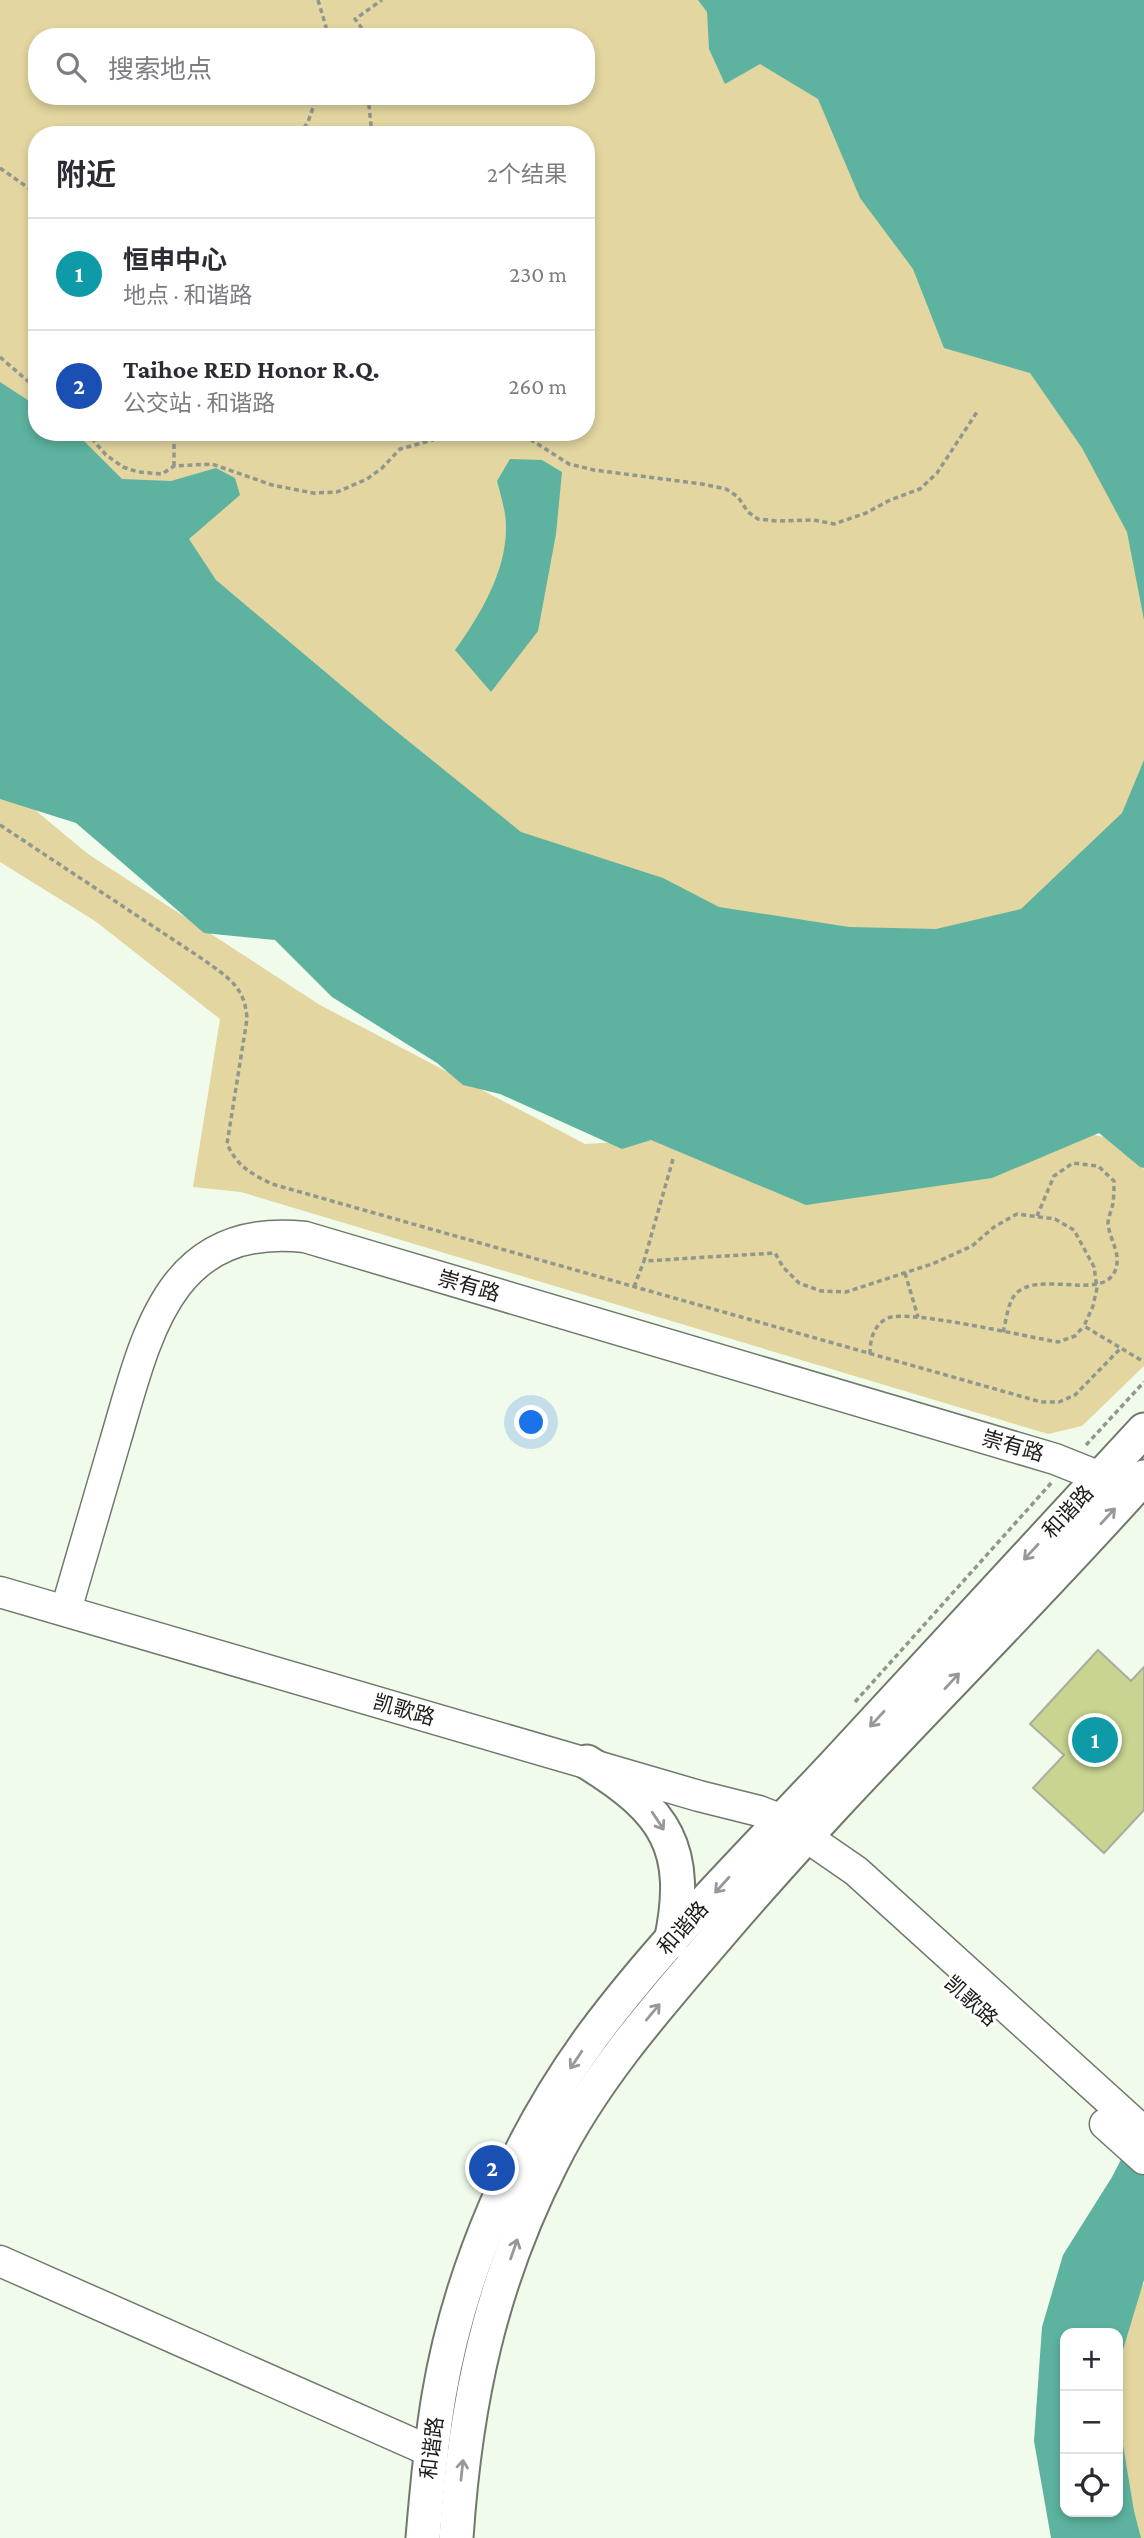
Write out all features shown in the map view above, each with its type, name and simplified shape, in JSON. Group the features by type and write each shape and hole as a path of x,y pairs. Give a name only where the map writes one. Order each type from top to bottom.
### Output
{"main road":[{"name":"和谐路","path":"456,2538 466,2427 484,2340 517,2238 553,2160 604,2077 793,1829 1144,1430"},
{"name":"和谐路","path":"423,2538 439,2393 467,2284 488,2226 525,2146 593,2034 671,1942 793,1829 1141,1487"},
{"path":"587,1762 612,1777 646,1805 657,1818 670,1842 678,1896 671,1942"}],"street":[{"name":"崇有路","path":"66,1610 138,1364 160,1310 175,1286 194,1267 234,1243 278,1234 305,1237 1069,1464 1100,1477"},
{"name":"凯歌路","path":"0,1592 699,1796 759,1811 793,1829 843,1884 1136,2138"},
{"path":"0,2261 432,2452"}],"path":[{"path":"318,0 326,28"},
{"path":"361,28 355,19 382,0"},
{"path":"305,126 314,105"},
{"path":"369,105 371,126"},
{"path":"0,168 28,188"},
{"path":"0,357 28,381"},
{"path":"533,441 569,464 726,489 758,519 814,520 834,524 920,489 937,473 977,412"},
{"path":"94,441 106,455 123,467 138,472 162,474 174,466 212,464 272,485 313,493 337,492 367,479 400,449 429,441"},
{"path":"174,441 174,466"},
{"path":"0,825 204,960 236,985 246,1002 247,1018 227,1144 235,1160 272,1184 1041,1402 1059,1402 1075,1395 1121,1349"},
{"path":"634,1287 673,1160"},
{"path":"1003,1332 1013,1297 1022,1288 1043,1283 1072,1286 1104,1282 1114,1274 1118,1259 1108,1223 1114,1202 1114,1181 1098,1166 1073,1163 1054,1177 1037,1216"},
{"path":"644,1261 775,1254 783,1267 799,1283 821,1291 846,1292 932,1264 972,1246 994,1227 1017,1214 1055,1219 1074,1230 1090,1259 1096,1283 1093,1306 1084,1326 1075,1336 1058,1342 918,1318 889,1317 876,1327 870,1342 870,1354"},
{"path":"905,1273 918,1318"},
{"path":"1084,1326 1144,1362"},
{"path":"849,1709 1144,1382"}],"shaded area":[{"path":"0,0 751,0 1144,473 1144,795 1066,924 726,961 364,777 0,430"},
{"path":"0,781 88,854 320,1005 585,1144 1071,1130 1104,1137 1144,1169 1144,1366 1082,1426 1048,1434 241,1192 193,1187 220,1019 95,921 0,862"},
{"path":"1144,2283 1144,2538 1132,2538 1123,2508 1123,2319"}],"water":[{"path":"698,0 1144,0 1144,620 1127,532 1082,448 1030,373 944,348 913,269 860,198 818,99 760,64 725,84 709,49 707,12"},
{"path":"0,382 28,400 28,441 84,441 122,479 171,481 216,468 235,478 240,495 189,539 216,580 521,832 663,878 719,907 849,927 936,929 1021,909 1122,813 1144,760 1144,1168 1099,1133 992,1178 806,1205 651,1140 622,1149 500,1094 463,1085 437,1063 332,997 275,940 204,933 76,823 0,799"},
{"path":"510,459 542,460 562,472 556,534 538,631 491,692 455,650 485,603 499,568 506,532 505,514 497,481"},
{"path":"1144,2115 1144,2280 1123,2350 1123,2328 1060,2328 1060,2517 1123,2517 1123,2445 1141,2538 1051,2538 1034,2441 1042,2327 1063,2255 1112,2177"}],"building":[{"path":"1098,1650 1131,1681 1144,1667 1144,1810 1104,1853 1033,1788 1064,1755 1030,1724"}],"place":[{"name":"恒申中心","path":"1095,1740"},
{"name":"Taihoe RED Honor R.Q.","path":"492,2168"}]}
